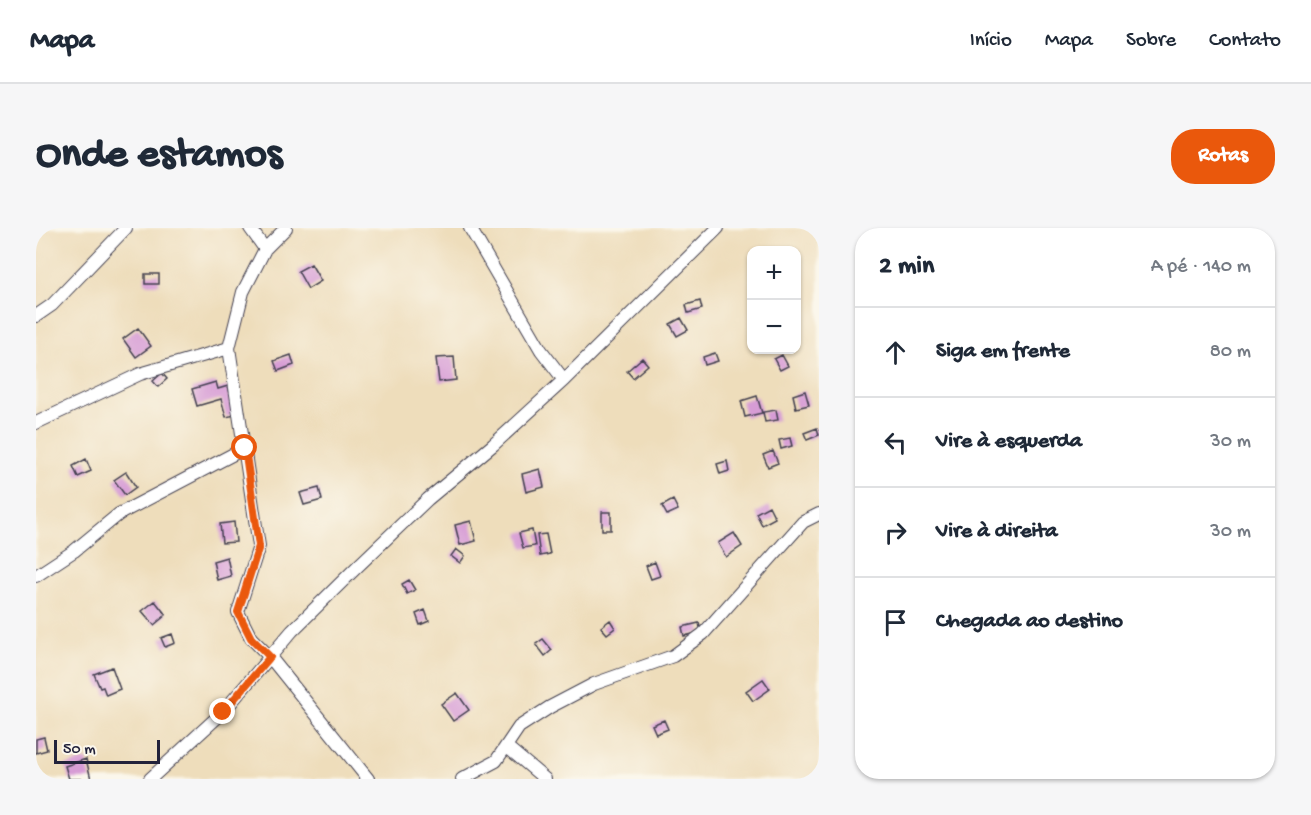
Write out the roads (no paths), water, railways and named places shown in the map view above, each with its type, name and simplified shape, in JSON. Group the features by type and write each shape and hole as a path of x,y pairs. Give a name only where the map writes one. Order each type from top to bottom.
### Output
{"street":[{"path":"36,316 52,305 126,228"},
{"path":"250,228 265,249"},
{"path":"286,228 265,249 243,292 229,348 259,546 238,612 251,638 270,657 368,779"},
{"path":"470,228 541,350 564,380"},
{"path":"159,777 223,712 292,631 428,498 493,445 564,380 718,228"},
{"path":"36,423 140,374 229,348"},
{"path":"36,576 74,551 119,514 245,448"},
{"path":"462,779 496,761 519,727 550,707 594,684 673,656 703,634 803,522 819,514"},
{"path":"507,747 545,779"}]}
